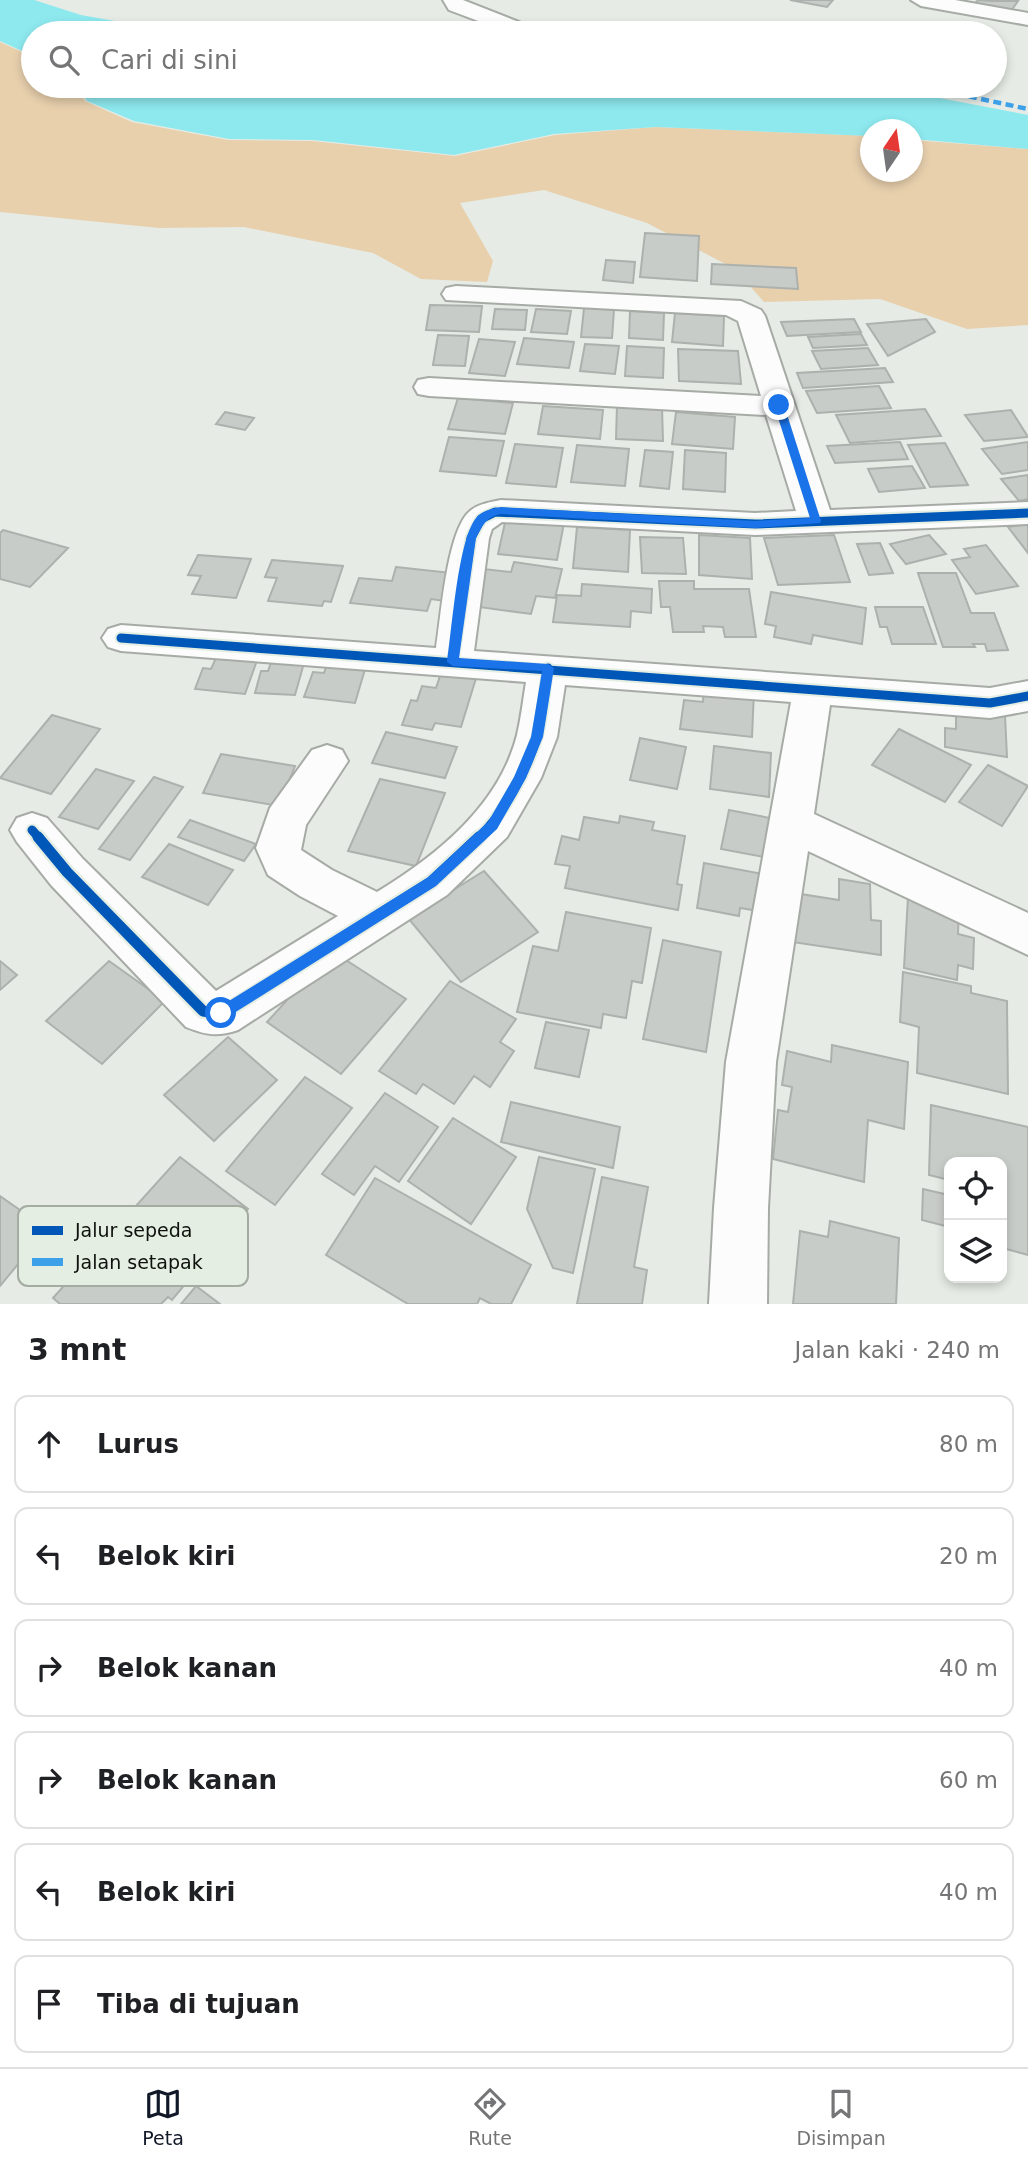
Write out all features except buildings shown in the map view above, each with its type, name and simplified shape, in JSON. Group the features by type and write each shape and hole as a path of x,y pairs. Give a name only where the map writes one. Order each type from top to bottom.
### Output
{"street":[{"path":"453,0 456,6 498,21"},
{"path":"920,0 1028,19"},
{"path":"456,294 740,309 751,316 816,521"},
{"path":"429,387 779,405"},
{"path":"453,662 471,538 474,528 487,513 501,511 755,524 1028,513"},
{"path":"121,638 990,703 1028,696"},
{"path":"32,830 123,931 202,1011 210,1014 221,1013 241,1003 319,950 431,882 492,825 520,778 537,737 548,668"},
{"path":"738,1304 741,1208 751,1062 813,690"},
{"path":"327,761 285,820 278,848 284,862 316,883 378,914"},
{"path":"791,823 1028,935"}],"shaded area":[{"path":"0,42 21,52 21,98 83,98 132,122 228,140 312,141 455,156 555,135 656,127 860,136 860,182 923,182 923,141 1028,149 1028,325 967,329 880,299 764,302 735,269 647,223 544,190 460,203 493,261 487,282 421,279 373,253 244,227 159,228 0,212"}],"water":[{"path":"0,0 34,0 81,15 115,21 21,21 21,51 0,41"},
{"path":"85,98 939,98 1028,115 1028,149 923,140 923,119 860,119 860,136 656,127 554,134 454,155 313,140 229,139 134,121"}],"marked path":[{"path":"976,98 1028,109"}],"cycle path":[{"path":"453,661 471,538 481,519 495,512 755,524 1028,513"},
{"path":"121,638 990,703 1028,696"},
{"path":"32,830 67,872 203,1011 221,1014 431,882 492,825 520,778 537,737 548,668"}],"route":[{"path":"221,1013 241,1003 319,950 431,882 492,825 520,778 537,737 548,668 453,662 471,538 480,520 487,513 501,511 755,524 816,521 779,405"}]}
